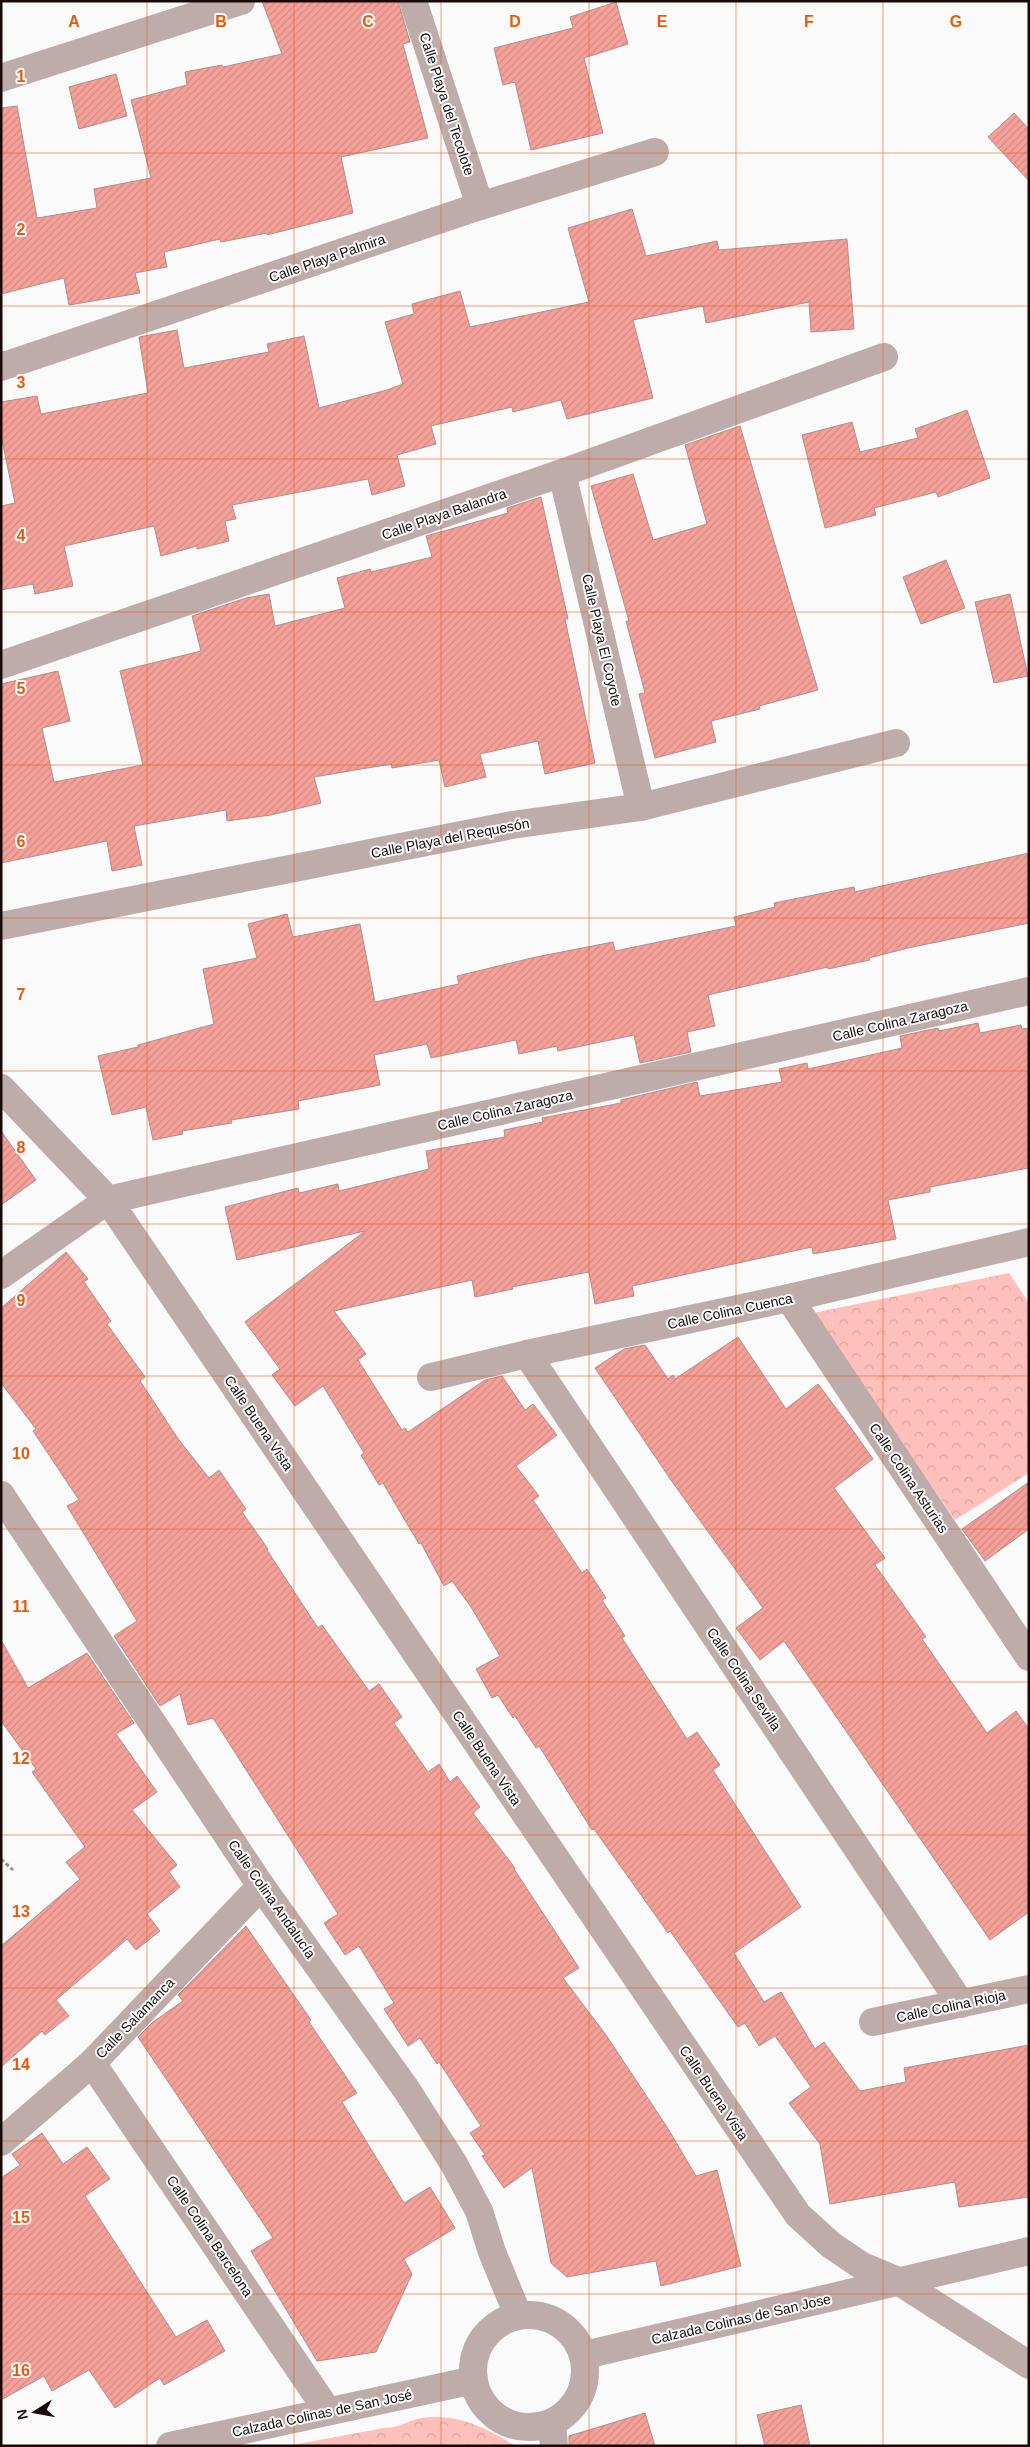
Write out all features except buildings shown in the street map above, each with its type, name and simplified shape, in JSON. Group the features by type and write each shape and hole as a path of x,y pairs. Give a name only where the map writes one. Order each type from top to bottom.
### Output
{"street":[{"path":"1,78 241,1"},
{"name":"Calle Playa del Tecolote","path":"413,1 480,206"},
{"name":"Calle Playa Palmira","path":"1,367 480,206 655,152"},
{"name":"Calle Playa Balandra","path":"1,665 562,473 884,357"},
{"name":"Calle Playa El Coyote","path":"562,473 642,807"},
{"name":"Calle Playa del Requesón","path":"1,926 512,825 642,807 896,743"},
{"name":"Calle Colina Zaragoza","path":"1,1275 108,1200 1029,991"},
{"name":"Calle Buena Vista","path":"1,1088 108,1200 798,2215 831,2245 862,2266 898,2281 1028,2366"},
{"name":"Calle Colina Cuenca","path":"431,1377 527,1354 788,1298 1029,1242"},
{"name":"Calle Colina Asturias","path":"788,1298 1029,1657"},
{"name":"Calle Colina Sevilla","path":"527,1354 961,2004"},
{"name":"Calle Colina Andalucía","path":"1,1495 261,1886 406,2089 454,2164 479,2210 492,2252 518,2315"},
{"name":"Calle Salamanca","path":"1,2142 92,2063 261,1886"},
{"name":"Calle Colina Rioja","path":"873,2022 1029,1989"},
{"name":"Calle Colina Barcelona","path":"92,2063 327,2410"},
{"name":"Calzada Colinas de San Jose","path":"583,2353 598,2352 1029,2250"},
{"path":"534,2314 550,2318 564,2326 575,2338 583,2353 586,2369 584,2386 577,2401 553,2434 536,2427 518,2427 502,2420 489,2410 479,2396 474,2380 473,2362 478,2346 488,2332 502,2321 518,2315 534,2314"},
{"name":"Calzada Colinas de San José","path":"170,2446 327,2410 429,2391 474,2380"}],"path":[{"path":"1,1859 13,1870"}],"green space":[{"path":"1009,1273 1029,1303 1029,1473 955,1520 813,1313"},
{"path":"439,2417 479,2426 515,2446 287,2446 395,2427 421,2418"}]}
